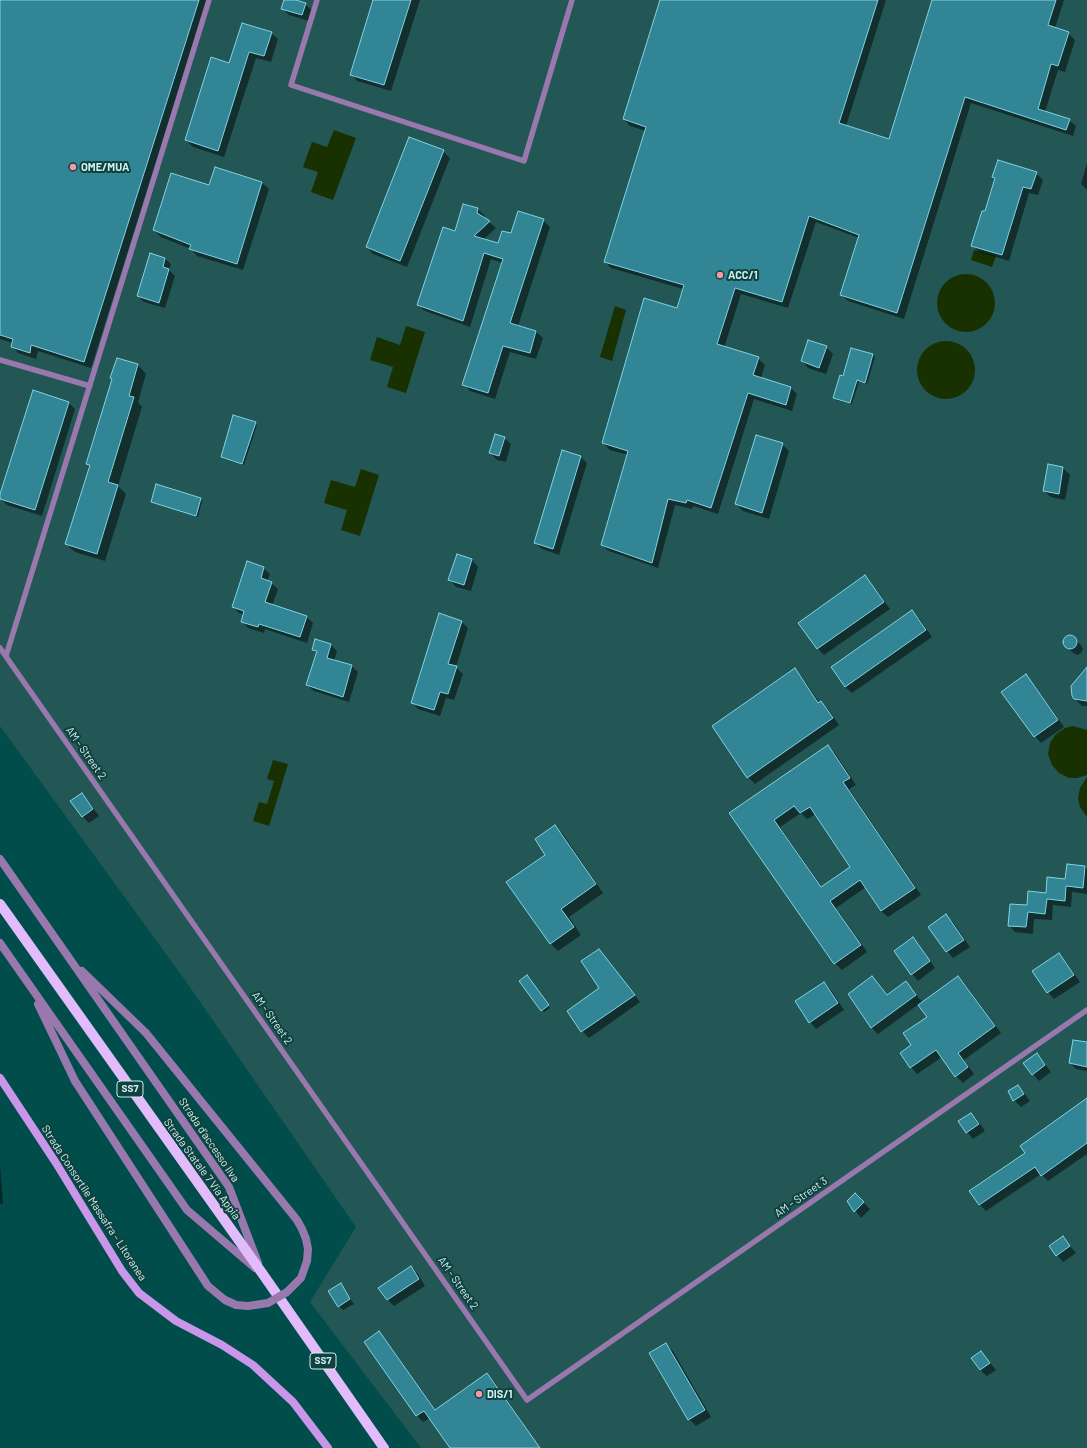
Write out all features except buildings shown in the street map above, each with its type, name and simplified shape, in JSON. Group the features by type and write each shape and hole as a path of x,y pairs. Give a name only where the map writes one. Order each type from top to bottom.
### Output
{"main road":[{"name":"Strada Statale 7 Via Appia","path":"0,904 262,1273 384,1448"}],"street":[{"name":"Strada d'accesso Ilva","path":"0,859 229,1187 262,1273"},
{"path":"0,943 187,1210 262,1273"},
{"path":"26,980 75,1081 208,1286 224,1300 236,1305 248,1306 268,1303 287,1292 301,1278 307,1261 308,1249 306,1238 297,1220 146,1033 69,958"},
{"name":"Strada Consortile Massafra - Litoranea","path":"0,1078 56,1163 122,1271 139,1293 176,1321 253,1365 293,1402 328,1448"}],"lane":[{"path":"6,656 209,0"},
{"path":"317,0 291,85 524,161 572,0"},
{"path":"0,360 90,386"},
{"name":"AM - Street 2","path":"0,648 527,1400"},
{"name":"AM - Street 3","path":"527,1400 1087,1010"}],"shaded area":[{"path":"0,0 1087,0 1087,1448 421,1448 310,1302 356,1227 185,980 0,726"},
{"path":"334,130 356,138 333,200 311,192 318,172 303,167 312,142 327,147"},
{"path":"974,250 996,256 992,267 971,260"},
{"path":"960,274 972,274 987,282 995,297 995,309 987,324 972,332 960,332 945,324 937,309 937,297 945,282"},
{"path":"615,306 626,310 612,361 600,357"},
{"path":"406,326 425,332 406,393 387,387 393,367 370,360 377,337 400,345"},
{"path":"940,341 952,341 967,349 975,364 975,376 967,391 952,399 940,399 925,391 917,376 917,364 925,349"},
{"path":"361,469 379,475 360,536 341,530 347,510 324,503 331,480 355,487"},
{"path":"1073,726 1087,730 1087,775 1077,778 1069,778 1059,773 1052,765 1048,754 1050,743 1056,734 1065,728"},
{"path":"273,760 288,764 269,826 253,821 259,802 267,804 274,781 267,779"},
{"path":"1087,777 1087,817 1080,807 1078,798 1080,788"}],"place":[{"name":"OME/MUA","path":"73,167"},
{"name":"ACC/1","path":"720,275"},
{"name":"DIS/1","path":"479,1394"}]}
